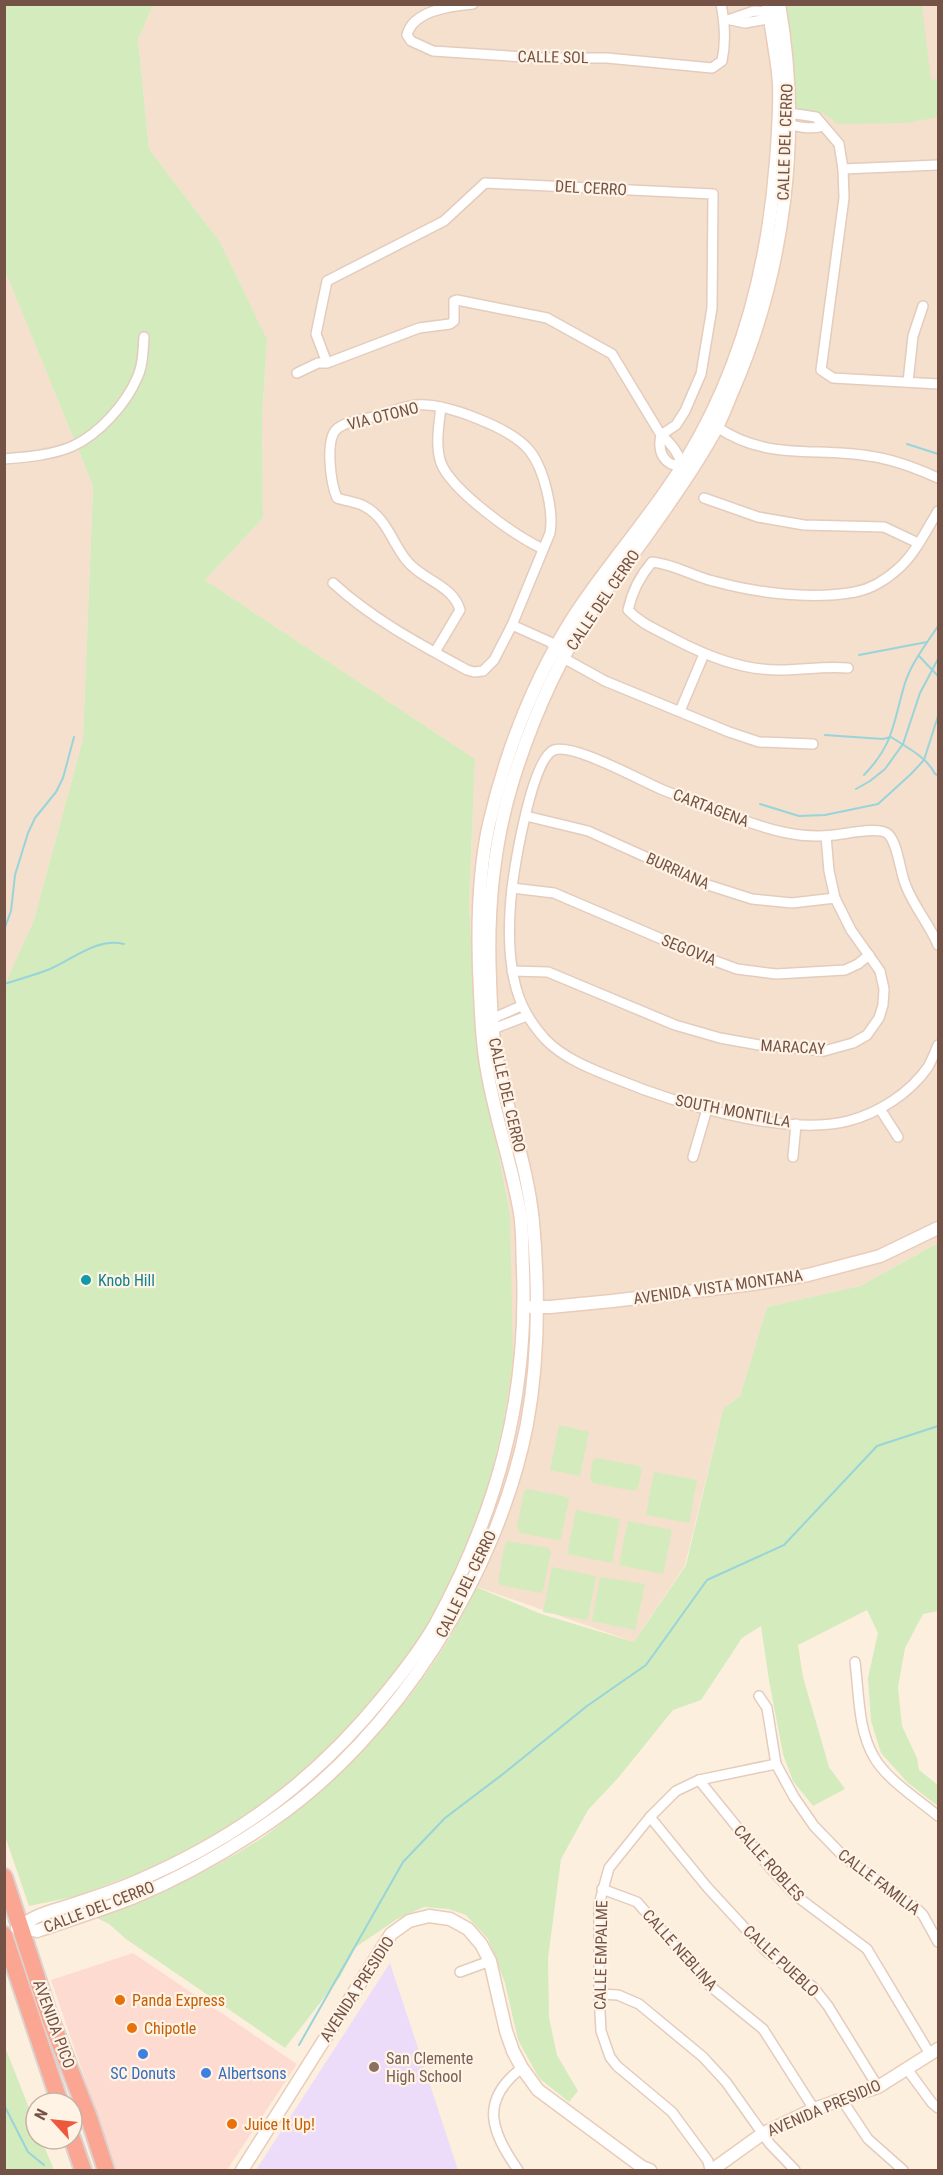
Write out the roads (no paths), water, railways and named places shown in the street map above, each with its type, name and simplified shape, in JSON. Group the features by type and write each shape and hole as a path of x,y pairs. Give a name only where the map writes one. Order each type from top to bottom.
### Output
{"highway":[{"name":"AVENIDA PICO","path":"4,1877 10,1932 56,2091"},
{"name":"AVENIDA PICO","path":"10,1932 50,2018 72,2091"},
{"name":"AVENIDA PICO","path":"84,2124 106,2170"},
{"path":"76,2151 83,2170"}],"main road":[{"name":"CALLE DEL CERRO","path":"10,1932 34,1917 128,1886 209,1847 252,1820 292,1790 326,1761 361,1724 407,1668 433,1629 471,1552 495,1488 512,1423 520,1367 524,1308 520,1216 487,1070 488,935 492,877 501,827 513,782 560,652 645,538 712,424 733,366 753,304 764,259 785,119 778,79 773,11"},
{"name":"CALLE DEL CERRO","path":"10,1932 37,1931 127,1900 229,1848 272,1821 306,1795 375,1727 420,1669 442,1635 484,1556 509,1490 526,1426 534,1369 537,1306 533,1221 526,1179 487,1024"},
{"name":"AVENIDA VISTA MONTANA","path":"524,1308 612,1301 808,1275 879,1256 939,1228"},
{"name":"AVENIDA PRESIDIO","path":"242,2170 391,1934 409,1921 429,1916 450,1919 468,1929 481,1944 490,1961 506,2031 513,2051 538,2090 642,2167 650,2170"},
{"name":"AVENIDA PRESIDIO","path":"711,2170 762,2134 814,2109 878,2087 934,2051"}],"street":[{"name":"CALLE SOL","path":"473,4 438,10 421,17 409,27 407,35 411,41 433,51 539,58 607,58 712,68 722,61 725,47 728,21 721,4"},
{"path":"728,21 754,11 773,11"},
{"path":"785,119 816,128 822,126 831,133 839,144 843,169 844,198 821,370 833,378 939,384"},
{"path":"843,169 938,165 939,176"},
{"name":"DEL CERRO","path":"327,363 316,334 327,281 444,221 485,183 713,194 712,308 701,374 685,411 676,425 661,435"},
{"path":"297,373 318,363 327,363 419,328 450,324 454,321 454,301 457,300 547,318 612,354 661,435 670,442 686,469"},
{"path":"908,382 913,336 923,306"},
{"path":"4,459 39,455 74,446 101,426 121,405 138,378 144,337"},
{"name":"VIA OTONO","path":"416,405 441,407 450,408 507,432 530,451 542,476 551,510 550,533 512,625 494,660 483,671 471,672 435,652 460,610 458,601 407,562 383,522 364,506 338,498 333,489 331,437 338,428 416,405"},
{"path":"441,407 440,461 446,472 459,487 514,534 543,549"},
{"path":"712,424 739,439 764,447 789,452 869,456 909,465 939,478"},
{"path":"661,435 659,445 661,455 674,466 686,469"},
{"path":"704,498 758,517 792,523 884,527 918,543"},
{"path":"848,668 828,666 779,670 746,668 704,654 637,620 628,610 632,595 644,571 652,562 665,563 703,579 734,587 774,593 821,595 856,592 876,585 901,567 939,512"},
{"path":"333,583 351,599 435,652"},
{"path":"512,625 550,642 560,652 605,681 729,732 759,742 813,744"},
{"path":"680,711 704,654"},
{"name":"CARTAGENA","path":"526,816 533,785 547,754 562,749 583,754 661,789 765,829 796,835 826,836 884,831 892,840 906,887 939,945"},
{"path":"487,1024 498,1027 524,1011 512,971 509,941 512,888 526,816"},
{"name":"BURRIANA","path":"526,816 588,831 708,885 752,899 792,903 835,898"},
{"name":"MARACAY","path":"512,971 549,972 675,1025 720,1038 792,1049 824,1051 853,1043 867,1035 879,1018 884,989 880,971 850,930 835,898 829,871 826,836"},
{"name":"SEGOVIA","path":"512,888 554,893 737,969 776,974 844,970 858,964 869,955"},
{"name":"SOUTH MONTILLA","path":"524,1011 548,1042 572,1059 670,1100 753,1119 796,1124 829,1125 851,1120 880,1109 904,1092 927,1067 939,1045"},
{"path":"693,1157 707,1109"},
{"path":"880,1109 898,1137"},
{"path":"793,1157 796,1124"},
{"path":"855,1662 864,1729 874,1757 894,1780 939,1816"},
{"name":"CALLE FAMILIA","path":"759,1696 767,1708 776,1764 794,1797 814,1826 846,1859 915,1907 923,1915 939,1942"},
{"name":"CALLE EMPALME","path":"711,2170 708,2161 672,2112 616,2066 610,2057 601,2031 598,1994 599,1904 609,1868 650,1817 676,1791 699,1780 776,1764"},
{"name":"CALLE ROBLES","path":"699,1780 795,1895 867,1949 934,2051"},
{"name":"CALLE PUEBLO","path":"650,1817 707,1887 766,1951 813,1987 828,2006 878,2087"},
{"name":"CALLE NEBLINA","path":"603,1889 637,1902 710,1986 763,2029 814,2109"},
{"path":"460,1972 490,1961"},
{"path":"598,1994 618,1995 639,2004 703,2057 726,2082 762,2134 795,2170"},
{"path":"518,2170 499,2141 494,2115 499,2095 514,2074 522,2068"},
{"path":"907,2069 932,2103 939,2108"},
{"path":"842,2100 867,2139 903,2170"}],"waterway":[{"path":"907,444 938,454"},
{"path":"864,775 882,753 892,732 908,675 938,626"},
{"path":"859,655 927,642"},
{"path":"919,656 938,676"},
{"path":"856,789 885,769 903,744 920,693 938,659"},
{"path":"760,804 799,816 825,815 878,804 924,760 938,716"},
{"path":"825,735 883,739 891,737 922,757 938,775"},
{"path":"4,930 11,911 15,875 28,833 35,818 56,792 63,778 74,737"},
{"path":"4,984 50,969 95,946 124,944"},
{"path":"299,2045 403,1862 445,1818 587,1706 646,1665 707,1580 784,1545 877,1446 938,1426"},
{"path":"4,2105 28,2152 44,2165"}],"place":[{"name":"Knob Hill","path":"86,1280"},
{"name":"Panda Express","path":"120,2000"},
{"name":"Chipotle","path":"132,2028"},
{"name":"SC Donuts","path":"143,2054"},
{"name":"San Clemente High School","path":"374,2067"},
{"name":"Albertsons","path":"206,2073"},
{"name":"Juice It Up!","path":"232,2124"}]}
